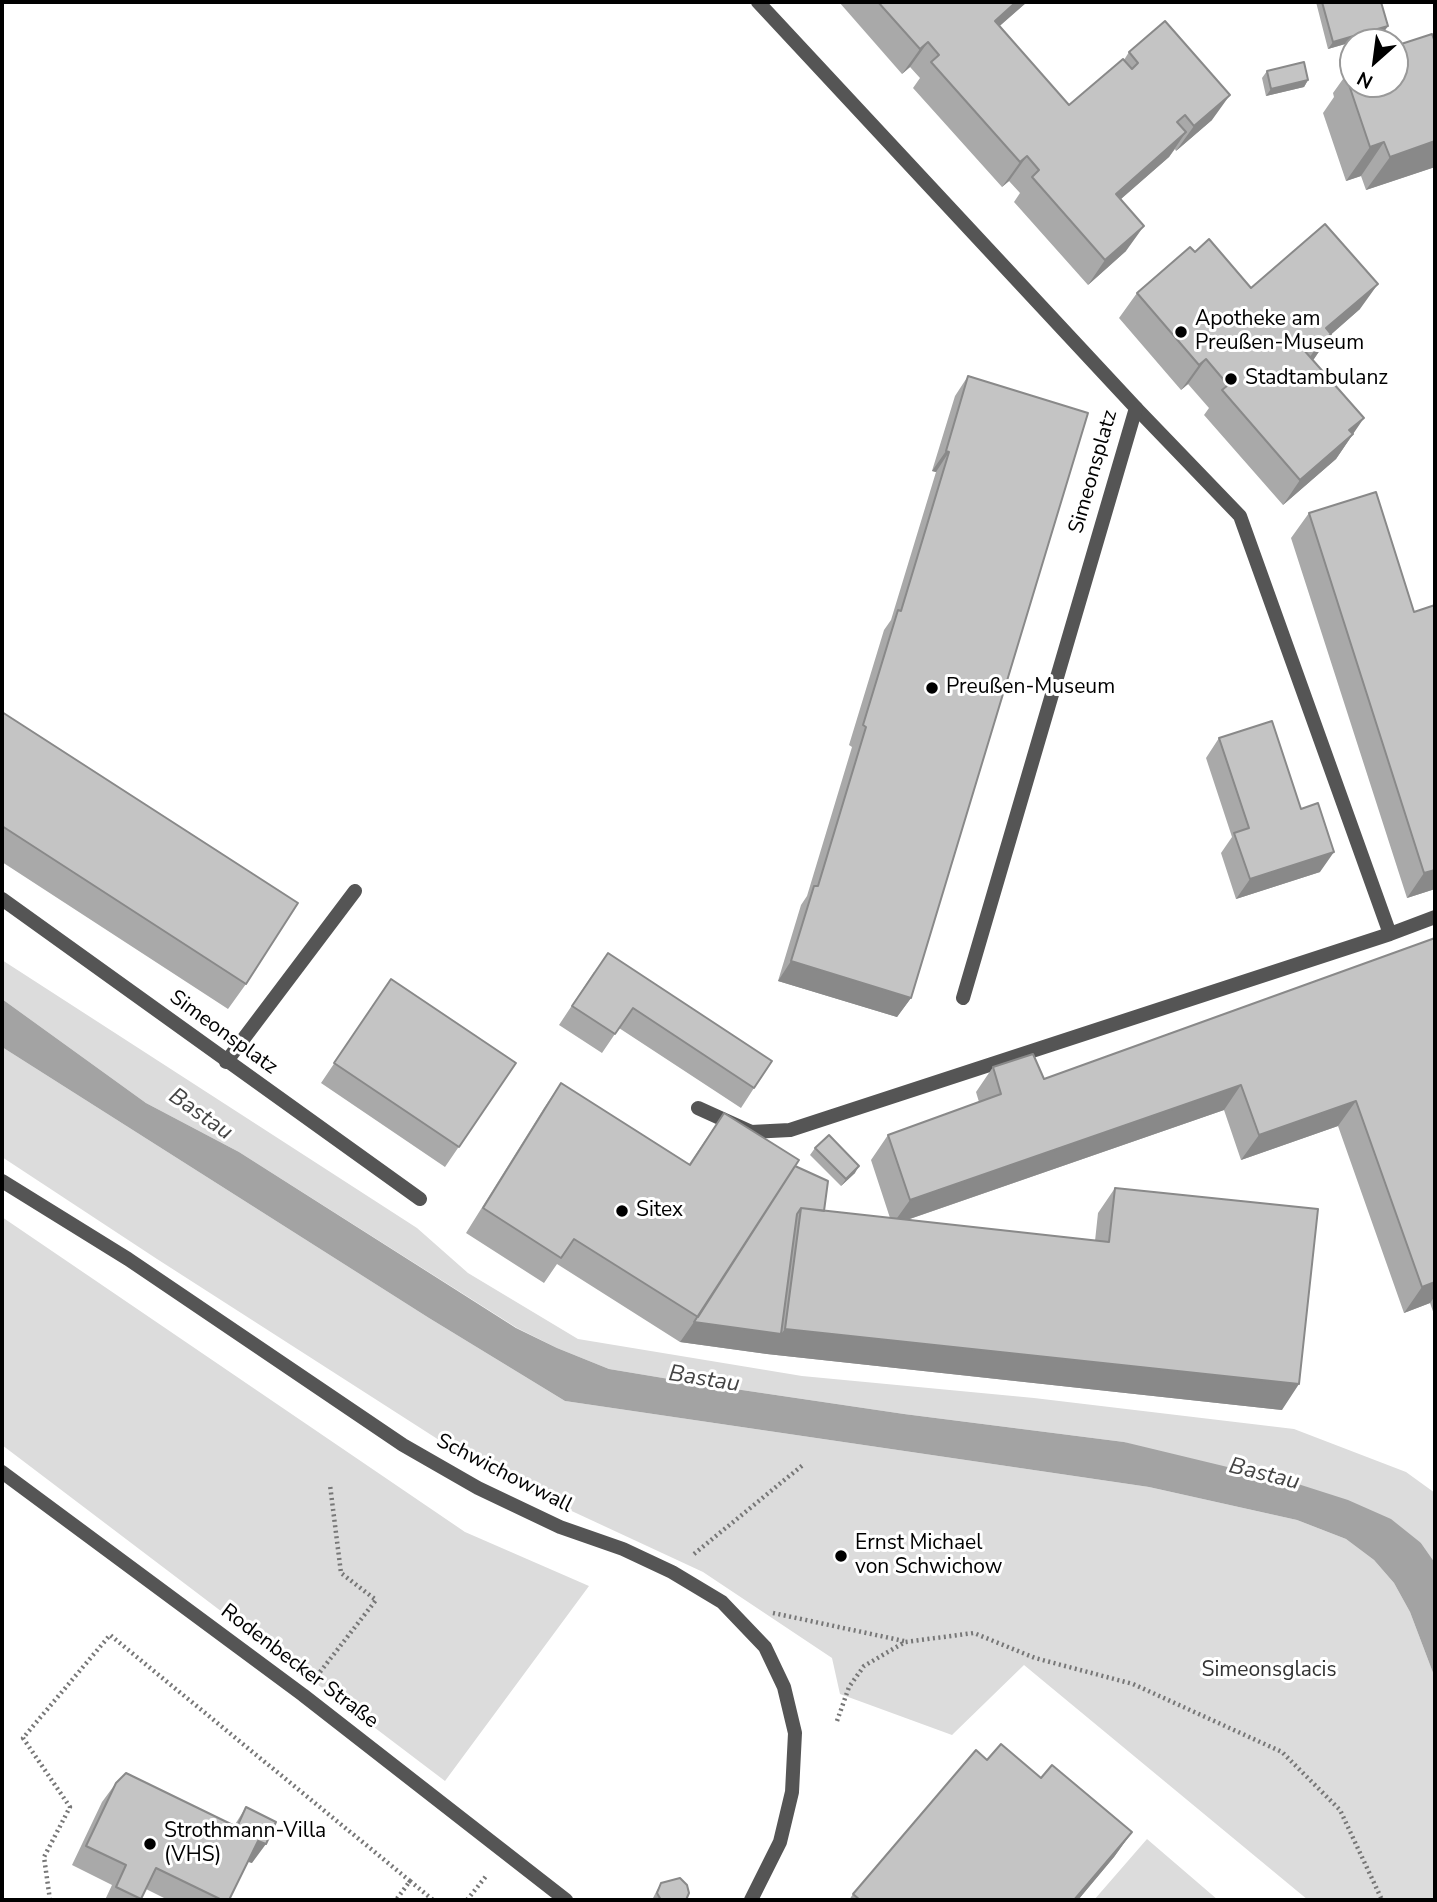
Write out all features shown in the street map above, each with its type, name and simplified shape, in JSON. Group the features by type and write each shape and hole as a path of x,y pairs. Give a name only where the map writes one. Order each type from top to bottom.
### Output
{"street":[{"name":"Simeonsplatz","path":"758,2 1136,408 963,998"},
{"path":"1136,408 1240,516 1390,934"},
{"path":"226,1062 355,891"},
{"name":"Simeonsplatz","path":"2,899 420,1199"},
{"path":"698,1108 751,1132 790,1130 1435,917"},
{"name":"Schwichowwall","path":"2,1181 128,1259 402,1445 478,1489 560,1527 623,1549 672,1572 722,1602 765,1647 784,1687 795,1733 792,1791 780,1842 751,1900"},
{"name":"Rodenbecker Straße","path":"2,1472 303,1695 566,1900"}],"path":[{"path":"672,1572 804,1464"},
{"path":"303,1695 376,1600 341,1573 330,1485"},
{"path":"722,1602 905,1642 974,1633 1035,1658 1133,1684 1282,1752 1340,1810 1382,1900"},
{"path":"50,1900 44,1857 70,1808 23,1738 110,1635 433,1900"},
{"path":"837,1721 849,1687 864,1666 905,1642"},
{"path":"396,1900 410,1881"}],"green space":[{"path":"2,960 417,1228 468,1273 578,1339 802,1376 1034,1398 1294,1429 1406,1472 1435,1493 1435,1563 1421,1543 1124,1442 904,1414 681,1381 609,1369 557,1348 517,1328 239,1152 146,1103 2,999"},
{"name":"Simeonsglacis","path":"2,1047 429,1318 565,1401 1149,1487 1297,1520 1346,1539 1374,1560 1394,1583 1410,1612 1435,1678 1435,1900 1308,1900 1024,1665 952,1735 840,1694 832,1658 703,1572 492,1474 2,1157"},
{"path":"2,1217 465,1532 589,1586 445,1781 2,1445"},
{"path":"1147,1839 1218,1900 1094,1900"}],"shaded area":[{"path":"2,999 146,1103 239,1152 516,1328 609,1369 904,1414 1124,1442 1298,1484 1348,1500 1391,1519 1421,1543 1435,1563 1435,1678 1410,1612 1394,1583 1374,1560 1346,1539 1297,1520 1149,1487 565,1401 429,1318 2,1047"}],"building":[{"path":"878,2 1016,2 995,21 1069,105 1123,59 1132,69 1138,63 1129,52 1165,21 1230,95 1194,126 1185,115 1177,122 1186,132 1116,194 1144,226 1105,260 1032,177 1039,170 1027,156 1020,162 931,62 939,55 928,42 920,49"},
{"path":"1322,2 1381,2 1388,26 1339,28 1339,40 1333,42"},
{"path":"1432,34 1435,42 1435,141 1390,157 1384,142 1370,147 1353,98 1409,98 1409,41"},
{"path":"1304,62 1308,80 1271,89 1267,71"},
{"name":"Stadtambulanz","path":"1325,224 1378,284 1326,328 1331,334 1317,347 1312,341 1303,349 1364,418 1349,430 1353,434 1300,480 1222,390 1228,385 1206,359 1199,365 1137,293 1190,247 1195,252 1209,239 1251,288"},
{"name":"Preußen-Museum","path":"968,376 1088,413 911,998 791,961 814,886 818,886 866,727 863,725 949,452 946,451"},
{"path":"1376,492 1414,612 1435,605 1435,870 1424,873 1309,513"},
{"path":"2,712 298,903 246,984 2,826"},
{"path":"1272,721 1301,809 1318,803 1334,852 1250,879 1234,833 1249,828 1219,738"},
{"path":"1435,938 1435,1282 1422,1287 1356,1101 1259,1135 1241,1085 910,1200 888,1135 1001,1094 993,1067 1033,1054 1044,1079"},
{"path":"608,953 772,1061 754,1088 633,1008 615,1034 572,1006"},
{"path":"391,979 516,1063 459,1147 334,1063"},
{"name":"Sitex","path":"561,1083 690,1165 724,1113 799,1160 698,1317 574,1239 561,1258 483,1208"},
{"path":"829,1135 859,1166 846,1179 815,1148"},
{"path":"795,1166 828,1181 824,1211 801,1208 797,1214 781,1334 694,1322"},
{"path":"1115,1188 1318,1209 1299,1384 785,1329 801,1208 1109,1242"},
{"path":"1001,1744 1041,1778 1052,1765 1132,1832 1074,1900 860,1900 853,1894 976,1750 987,1760"},
{"name":"Strothmann-Villa (VHS)","path":"126,1773 237,1827 246,1807 276,1822 266,1844 258,1841 229,1900 222,1900 156,1868 141,1899 116,1887 126,1865 86,1846 116,1783"},
{"path":"680,1878 687,1885 689,1893 686,1900 661,1900 657,1893 661,1883"}],"place":[{"name":"Apotheke am Preußen-Museum","path":"1181,332"},
{"name":"Stadtambulanz","path":"1231,379"},
{"name":"Preußen-Museum","path":"932,688"},
{"name":"Sitex","path":"622,1211"},
{"name":"Ernst Michael von Schwichow","path":"841,1556"},
{"name":"Strothmann-Villa (VHS)","path":"150,1844"}],"water label":[{"name":"Bastau","path":"200,1115"},
{"name":"Bastau","path":"704,1380"},
{"name":"Bastau","path":"1264,1475"}]}
